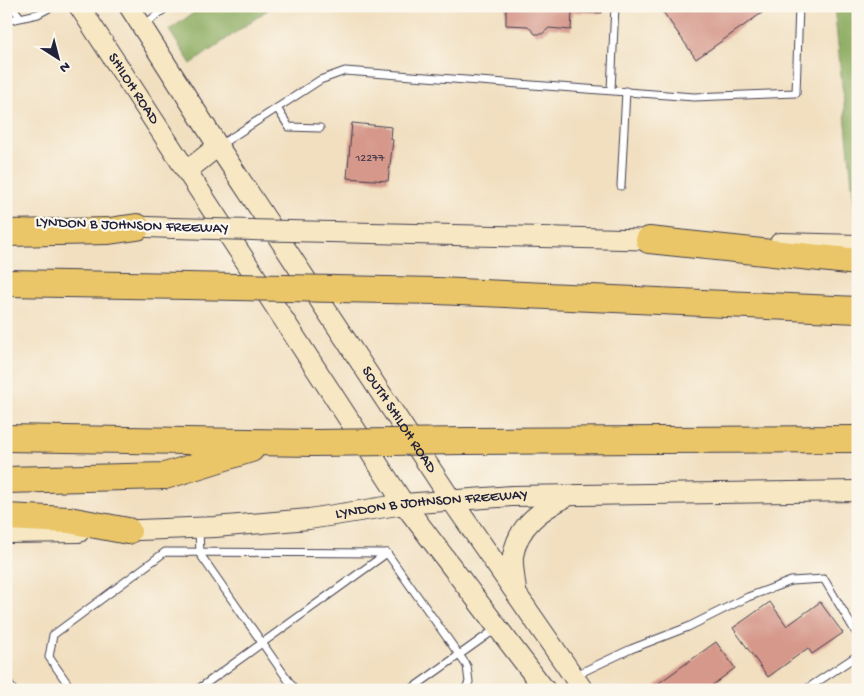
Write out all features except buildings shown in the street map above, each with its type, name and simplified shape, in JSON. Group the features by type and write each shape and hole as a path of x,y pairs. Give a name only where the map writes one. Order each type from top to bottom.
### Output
{"highway":[{"path":"6,233 109,231 137,227"},
{"path":"649,240 810,258 853,251"},
{"path":"6,283 437,291 858,310"},
{"path":"6,438 314,443 852,439"},
{"path":"6,480 165,476 272,442"},
{"path":"6,516 69,520 128,531"}],"main road":[{"name":"SHILOH ROAD","path":"79,6 188,170"},
{"path":"130,6 218,146 188,170 404,504 546,690"},
{"name":"SOUTH SHILOH ROAD","path":"218,146 452,500 579,683"},
{"name":"LYNDON B JOHNSON FREEWAY","path":"6,222 649,240 853,251"},
{"name":"LYNDON B JOHNSON FREEWAY","path":"6,533 128,531 309,520 404,504 512,496 854,491"},
{"path":"516,593 513,556 518,538 529,521 544,508 570,496"},
{"path":"556,690 579,683"}],"lane":[{"path":"12,6 20,17"},
{"path":"6,21 38,14 53,6"},
{"path":"143,26 168,6"},
{"path":"611,90 615,6"},
{"path":"218,146 320,80 345,71 694,96 796,93 799,6"},
{"path":"621,186 626,91"},
{"path":"277,108 290,127 320,128"},
{"path":"200,554 207,527"},
{"path":"207,527 200,554 295,690"},
{"path":"72,690 49,658 53,635 165,552 200,554 387,554"},
{"path":"197,690 387,554"},
{"path":"387,554 467,666 469,682 465,690"},
{"path":"579,683 631,649 688,627 748,597 791,580 824,580 858,636"},
{"path":"410,690 499,626"},
{"path":"805,690 858,654"},
{"path":"6,680 13,690"}],"green space":[{"path":"204,6 273,6 191,64 169,30"},
{"path":"834,6 857,6 858,223 856,222"}]}
